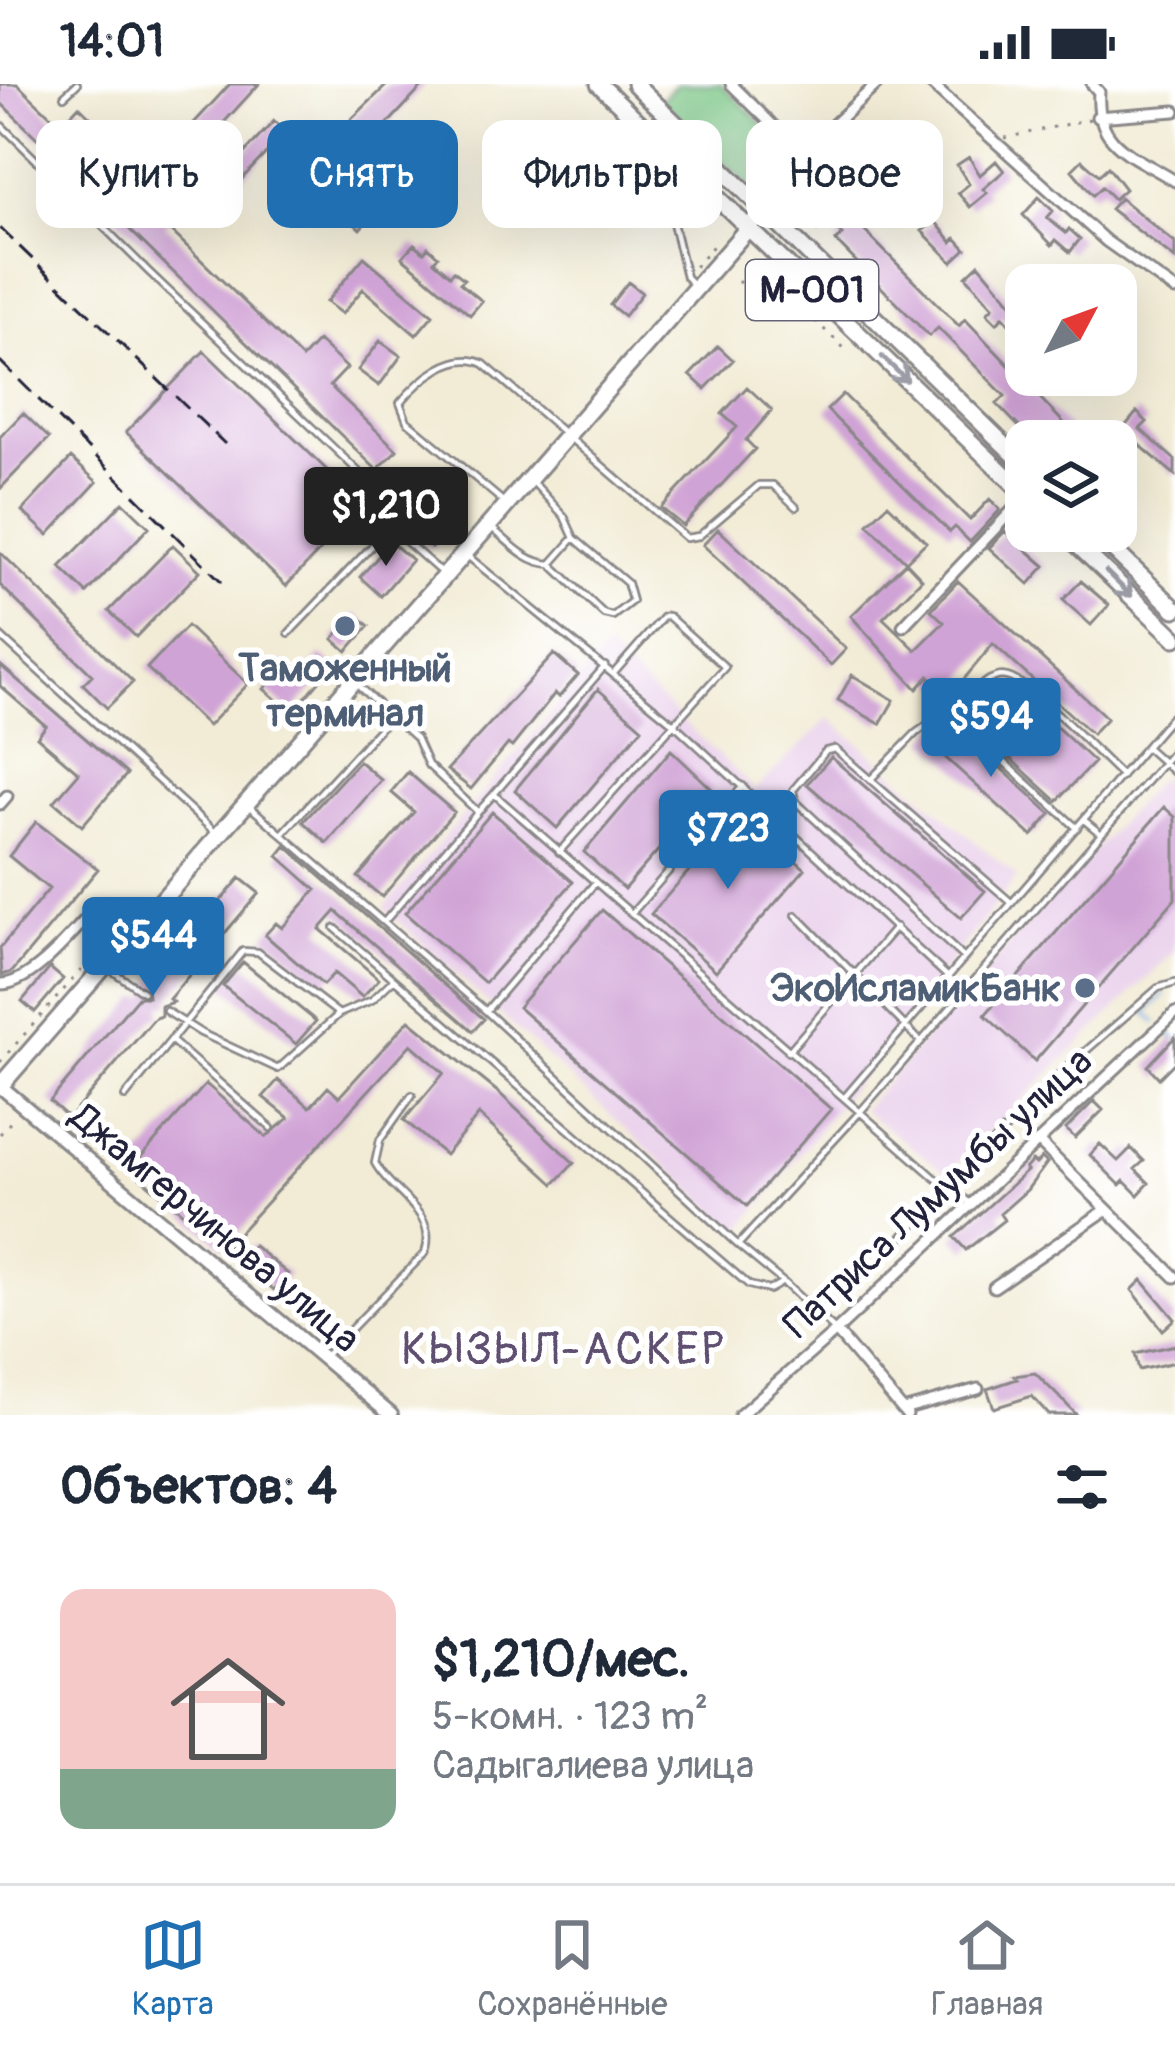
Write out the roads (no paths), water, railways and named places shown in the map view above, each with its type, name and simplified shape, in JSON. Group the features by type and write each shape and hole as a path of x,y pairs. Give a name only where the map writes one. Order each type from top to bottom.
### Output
{"main road":[{"name":"M-001","path":"599,84 637,120"},
{"name":"M-001","path":"646,88 746,193"},
{"name":"M-001","path":"722,202 746,226"},
{"name":"M-001","path":"748,228 1005,476"},
{"path":"0,1086 748,228"},
{"name":"M-001","path":"781,228 1005,446"},
{"path":"1085,552 1175,638"},
{"path":"1116,552 1175,609"}],"street":[{"path":"731,84 768,120"},
{"path":"839,120 878,84"},
{"path":"931,84 1106,241 1175,290"},
{"path":"1092,84 1099,92 1097,117 1108,140 1175,181"},
{"path":"1097,117 1175,111"},
{"path":"903,626 1005,518"},
{"path":"0,984 10,985 27,976 97,907"},
{"name":"Патриса Лумумбы улица","path":"740,1415 1173,1020"},
{"name":"Джамгерчинова улица","path":"0,1086 391,1415"},
{"path":"1038,1142 1175,1277"},
{"path":"994,1287 1106,1210"},
{"path":"836,1331 905,1413 979,1389"}],"lane":[{"path":"64,96 77,84"},
{"path":"0,124 362,474 390,527 445,576"},
{"path":"674,228 686,277 695,285"},
{"path":"506,504 407,421 400,403 452,361 471,357 686,538 699,536 759,484 773,485 796,507"},
{"path":"489,525 529,559 551,563 604,614 613,616 626,609 632,601 627,583 574,538 564,516 529,478"},
{"path":"289,633 390,527"},
{"path":"551,563 574,538"},
{"path":"464,553 673,723 964,992"},
{"path":"560,852 725,668 724,662 663,616 614,673"},
{"path":"0,636 218,835"},
{"path":"385,921 605,666"},
{"path":"870,780 916,733 989,680 1010,677 1122,776"},
{"path":"351,680 420,742 428,765 478,812"},
{"path":"949,712 1077,828"},
{"path":"844,1098 1175,713"},
{"path":"282,834 392,715"},
{"path":"1146,747 1175,773"},
{"path":"964,958 792,795 831,748 1012,903"},
{"path":"738,1245 860,1112 1175,749"},
{"path":"632,913 742,786"},
{"path":"494,794 788,1052 971,1204"},
{"path":"246,803 486,1011 836,1331"},
{"path":"1084,820 1101,834"},
{"path":"486,1011 597,881"},
{"path":"796,915 921,1042"},
{"path":"788,1052 896,927"},
{"path":"335,928 749,1285 769,1290 783,1282"},
{"path":"125,1096 235,956 252,950 339,1014"},
{"path":"104,965 143,992"},
{"path":"166,1011 184,1025 276,1069 285,1066 339,1014 372,1000 394,979"},
{"path":"898,1240 1057,1076 1159,988 1174,982"},
{"path":"172,1041 271,1128"},
{"path":"323,1358 425,1253 429,1229 423,1217 381,1174 374,1153 412,1095"}],"waterway":[{"path":"1156,1022 1146,1012 1165,995"},
{"path":"1167,1032 1175,1039"}],"railway":[{"path":"0,228 225,444"},
{"path":"0,361 222,582"}],"place":[{"name":"Таможенный терминал","path":"345,626"},
{"name":"ЭкоИсламикБанк","path":"1085,988"}],"district":[{"name":"КЫЗЫЛ-АСКЕР","path":"564,1350"}]}
